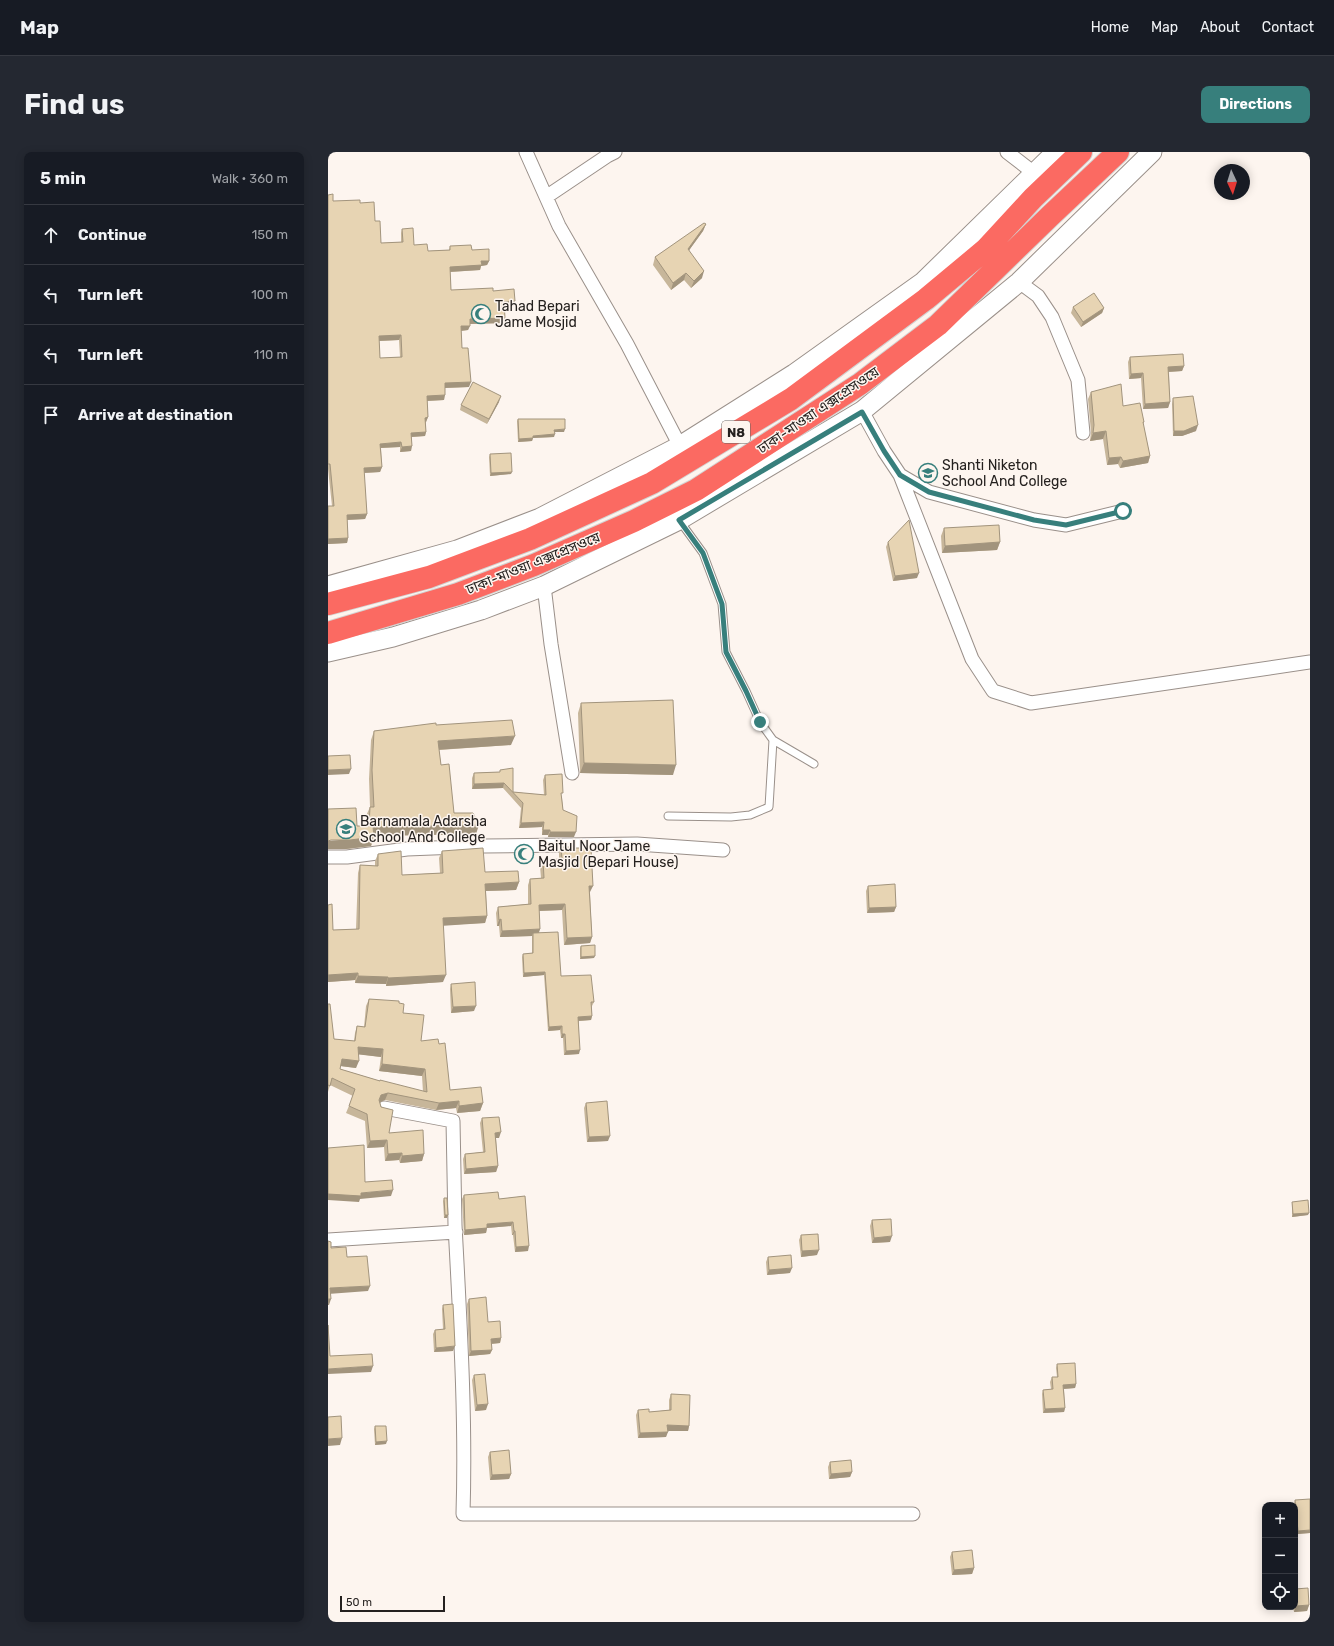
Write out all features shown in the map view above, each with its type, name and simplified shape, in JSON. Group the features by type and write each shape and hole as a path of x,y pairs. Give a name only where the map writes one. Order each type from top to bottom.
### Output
{"highway":[{"name":"ঢাকা-মাওয়া এক্সপ্রেসওয়ে","path":"328,604 429,577 530,539 652,483 791,399 926,299 986,249 1033,198 1081,152"},
{"name":"ঢাকা-মাওয়া এক্সপ্রেসওয়ে","path":"328,633 458,594 534,566 614,531 696,490 810,418 860,384 938,325 1118,152"}],"main road":[{"path":"328,586 457,550 540,518 680,446 794,374 923,282 1056,152"},
{"path":"328,652 393,637 481,610 544,586 679,520 862,412 1019,282 1152,152"}],"street":[{"path":"526,152 559,226 626,344 680,446"},
{"path":"546,197 615,152"},
{"path":"1006,152 1034,173"},
{"path":"1019,282 1038,296 1052,317 1078,380 1083,433"},
{"path":"862,412 884,451 900,475 972,659 993,691 1031,703 1310,662"},
{"path":"900,475 929,492 1034,520 1066,525 1123,511"},
{"path":"544,586 551,644 572,773"},
{"path":"328,857 347,857 407,849 484,846 637,844 723,850"},
{"path":"384,1108 453,1121 456,1232 462,1345 464,1461 463,1514 914,1514"},
{"path":"328,1240 456,1232"}],"lane":[{"path":"679,520 703,553 722,604 726,652 760,722 774,740 814,764"},
{"path":"668,816 731,817 750,815 769,807 774,740"}],"building":[{"path":"333,194 333,201 360,200 360,203 374,202 375,221 380,221 381,243 403,242 402,229 413,228 414,245 427,244 428,251 450,250 450,246 471,245 472,250 489,249 489,261 481,261 482,265 450,267 451,290 493,288 493,291 514,289 515,301 504,302 505,318 470,319 470,326 461,326 462,348 468,348 471,382 445,383 445,395 427,396 428,417 425,418 426,432 411,433 412,446 402,447 401,442 380,444 382,467 364,468 367,514 347,515 348,538 328,539 328,506 334,506 330,464 328,464 328,195","holes":["401,335 402,357 380,358 379,336"]},
{"path":"704,223 706,224 688,249 704,271 694,281 686,273 673,283 655,257"},
{"path":"1094,293 1104,308 1083,322 1073,307"},
{"path":"1183,354 1184,366 1168,367 1170,402 1145,404 1143,373 1131,374 1130,357"},
{"path":"473,382 501,396 489,419 461,405"},
{"path":"1121,384 1123,406 1140,403 1150,456 1123,461 1121,457 1109,458 1106,431 1093,433 1094,425 1091,392"},
{"path":"1193,396 1198,425 1184,431 1174,431 1173,398"},
{"path":"518,419 565,419 565,429 554,430 555,434 519,439"},
{"path":"511,453 512,472 491,473 490,454"},
{"path":"909,520 919,573 895,576 888,542"},
{"path":"999,525 1000,542 945,546 944,528"},
{"path":"673,700 676,765 584,763 581,703"},
{"path":"512,720 515,736 438,741 441,765 449,764 454,813 473,813 479,825 373,827 374,837 328,841 328,809 356,808 357,826 369,826 370,807 374,807 372,770 374,731 436,723 436,725"},
{"path":"350,755 351,769 328,770 328,756"},
{"path":"513,768 513,792 546,795 545,775 562,774 563,793 561,793 563,810 577,816 576,832 550,832 550,830 543,830 544,822 521,823 523,803 504,783 474,784 474,773 500,772 500,770"},
{"path":"561,847 591,848 593,886 589,886 592,937 567,938 565,904 539,905 540,929 502,931 498,907 531,904 530,879 544,878 543,860 562,859"},
{"path":"483,848 485,872 518,871 519,882 485,884 487,916 443,918 446,975 388,978 358,976 358,973 328,975 328,905 332,904 333,930 359,929 360,865 378,866 378,854 401,851 402,875 443,873 442,851"},
{"path":"895,884 896,907 869,908 868,886"},
{"path":"558,932 561,976 591,975 594,1002 591,1002 592,1016 578,1017 580,1050 566,1051 565,1034 562,1034 562,1026 549,1027 545,972 524,973 523,954 533,953 533,933"},
{"path":"595,945 595,956 581,957 581,946"},
{"path":"475,982 476,1006 453,1007 451,984"},
{"path":"369,999 399,1001 399,1003 404,1004 403,1013 424,1015 421,1041 438,1039 439,1044 445,1043 450,1090 481,1087 483,1103 459,1106 459,1101 439,1103 388,1093 381,1095 379,1100 381,1107 393,1110 389,1133 423,1130 424,1154 402,1156 402,1153 388,1154 387,1140 370,1141 367,1114 349,1106 355,1089 332,1078 330,1086 328,1085 328,1004 330,1004 334,1039 355,1041 357,1026 365,1027","holes":["358,1047 383,1049 382,1064 425,1069 427,1092 380,1081 340,1069 342,1059 359,1061"]},
{"path":"607,1101 610,1136 589,1137 586,1103"},
{"path":"499,1117 501,1132 495,1133 498,1166 466,1169 465,1154 485,1152 482,1118"},
{"path":"364,1145 365,1182 392,1180 393,1190 361,1193 361,1196 328,1194 328,1148"},
{"path":"498,1192 499,1199 525,1196 529,1246 516,1247 513,1222 487,1224 487,1228 465,1230 464,1195"},
{"path":"444,1198 447,1198 448,1215 445,1215"},
{"path":"1308,1200 1309,1213 1293,1214 1292,1202"},
{"path":"891,1219 892,1236 874,1238 872,1220"},
{"path":"818,1234 819,1250 802,1251 801,1235"},
{"path":"328,1241 331,1242 331,1248 346,1247 347,1257 367,1256 370,1286 330,1288 331,1299 328,1299"},
{"path":"791,1255 792,1268 769,1270 768,1257"},
{"path":"486,1297 488,1322 500,1321 501,1338 491,1339 492,1350 471,1351 469,1299"},
{"path":"453,1304 455,1346 436,1348 435,1330 445,1329 443,1305"},
{"path":"328,1325 330,1356 372,1354 373,1366 328,1369"},
{"path":"1075,1363 1076,1384 1063,1385 1065,1408 1045,1409 1043,1390 1053,1389 1052,1377 1058,1377 1057,1364"},
{"path":"485,1374 488,1404 477,1405 474,1375"},
{"path":"671,1394 690,1395 689,1426 667,1425 668,1432 640,1433 638,1410 649,1409 649,1412 671,1410"},
{"path":"341,1416 342,1438 328,1439 328,1417"},
{"path":"375,1426 386,1426 387,1441 376,1442"},
{"path":"509,1450 511,1474 492,1475 490,1452"},
{"path":"851,1460 852,1472 831,1474 830,1462"},
{"path":"1310,1499 1310,1530 1298,1531 1298,1502 1295,1502 1295,1500"},
{"path":"972,1550 974,1568 954,1570 952,1552"},
{"path":"1308,1588 1309,1605 1298,1606 1298,1589"}],"place":[{"name":"Tahad Bepari Jame Mosjid","path":"481,314"},
{"name":"Shanti Niketon School And College","path":"928,473"},
{"name":"Barnamala Adarsha School And College","path":"346,829"},
{"name":"Baitul Noor Jame Masjid (Bepari House)","path":"524,854"}],"route":[{"path":"760,722 726,652 722,604 703,553 679,520 862,412 884,451 900,475 929,492 1034,520 1066,525 1123,511"}]}
